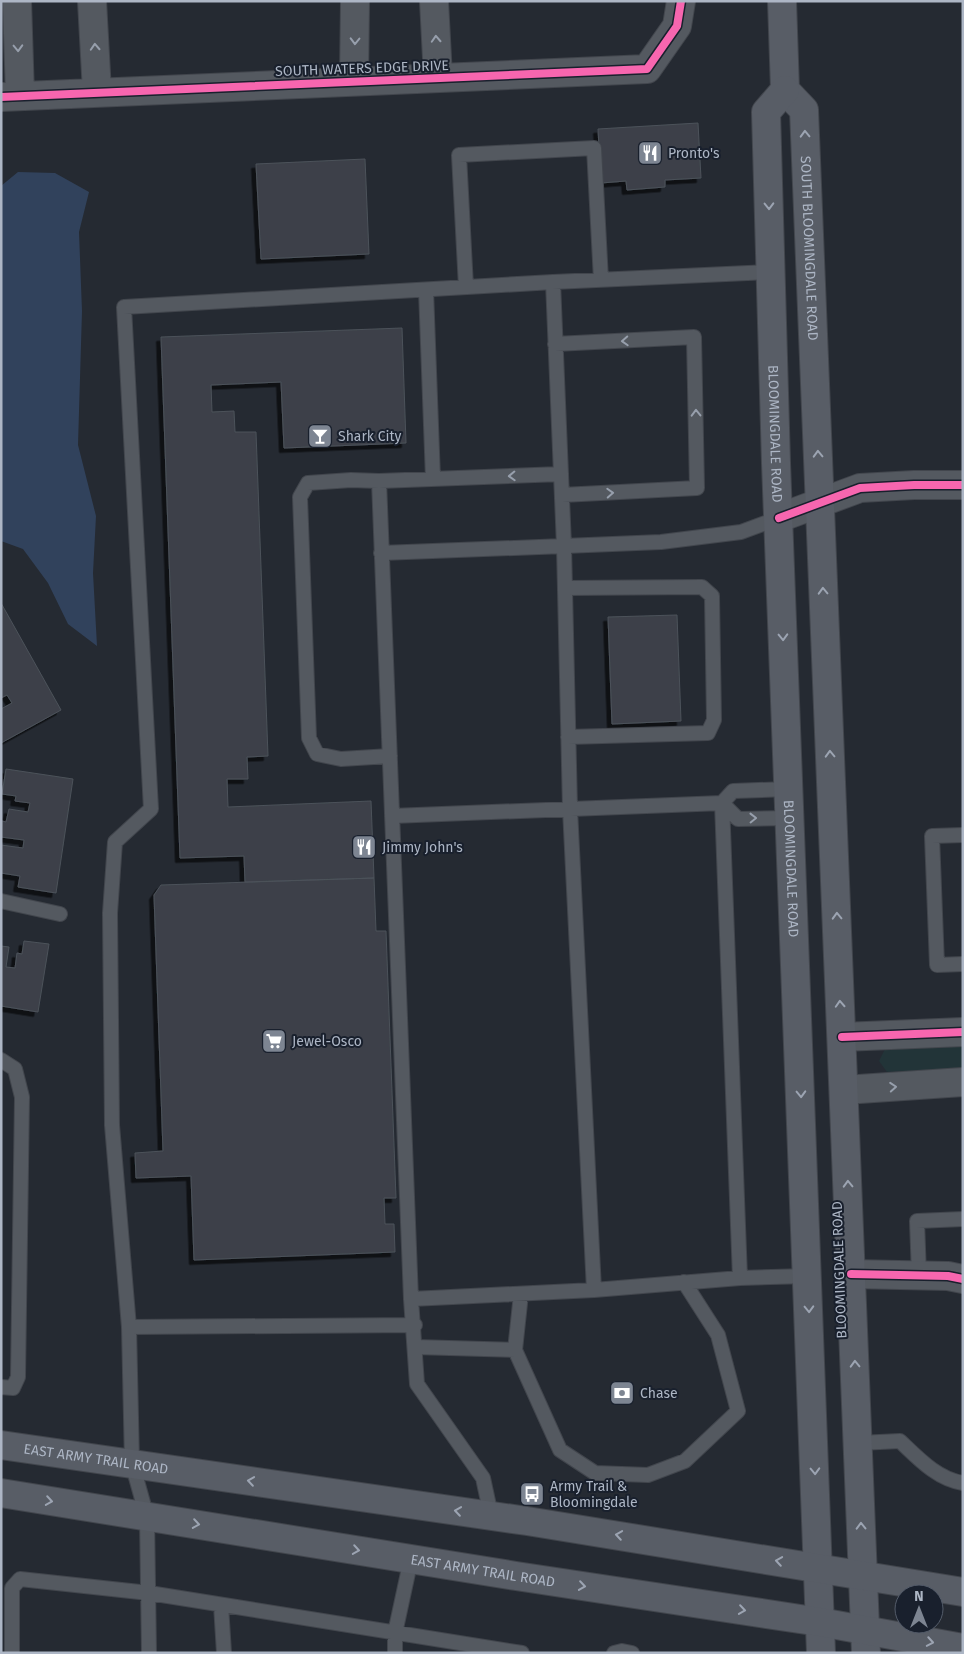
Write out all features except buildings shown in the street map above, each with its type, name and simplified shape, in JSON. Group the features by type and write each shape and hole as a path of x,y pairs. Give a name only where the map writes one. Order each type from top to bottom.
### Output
{"main road":[{"path":"782,1 784,90"},
{"name":"BLOOMINGDALE ROAD","path":"784,90 766,112 788,789 821,1653"},
{"name":"SOUTH BLOOMINGDALE ROAD","path":"784,90 804,110 820,502"},
{"name":"BLOOMINGDALE ROAD","path":"820,502 865,1641"},
{"name":"EAST ARMY TRAIL ROAD","path":"1,1445 491,1515 963,1592"},
{"name":"EAST ARMY TRAIL ROAD","path":"1,1493 820,1622 865,1641 963,1648"}],"street":[{"name":"SOUTH WATERS EDGE DRIVE","path":"17,1 11,96 647,68 677,26 681,1"},
{"path":"92,1 97,92"},
{"name":"SOUTH WATERS EDGE DRIVE","path":"354,81 356,1"},
{"name":"SOUTH WATERS EDGE DRIVE","path":"434,1 438,78"},
{"path":"779,518 860,488 914,484 963,485"},
{"path":"842,1037 963,1032"},
{"path":"844,1090 963,1082"},
{"path":"851,1274 919,1275 963,1279"}],"lane":[{"path":"466,287 459,155 468,154 594,148 601,280"},
{"path":"149,1653 147,1516 132,1463 129,1327 112,1125 110,913 115,842 151,809 124,307 553,282 770,272"},
{"path":"553,282 564,546 570,809 594,1290"},
{"path":"426,290 433,479"},
{"path":"556,344 694,337 697,488 562,495"},
{"path":"390,756 341,759 317,754 309,738 300,497 308,483 561,474"},
{"path":"378,481 416,1384 483,1478 491,1515"},
{"path":"382,553 661,542 741,532 779,518"},
{"path":"565,588 702,587 712,596 714,720 708,733 568,737"},
{"path":"740,1278 722,803 733,791 788,789"},
{"path":"392,816 722,803 738,818 790,818"},
{"path":"963,835 932,836 937,965 963,964"},
{"path":"1,901 60,914"},
{"path":"1,1060 15,1069 22,1097 18,1378 13,1388 1,1387"},
{"path":"919,1275 916,1221 963,1219"},
{"path":"411,1299 594,1290 740,1278 808,1276"},
{"path":"521,1294 514,1350 560,1450 595,1473 648,1475 685,1461 738,1411 718,1335 684,1282"},
{"path":"129,1327 414,1325"},
{"path":"415,1347 514,1350"},
{"path":"858,1443 900,1441 928,1467 952,1481 963,1483"},
{"path":"395,1653 394,1634 411,1559"},
{"path":"12,1653 12,1588 20,1579 149,1593 394,1634 522,1653"},
{"path":"220,1605 224,1653"}],"shaded area":[{"path":"963,1046 963,1069 887,1072 879,1061 885,1049"}],"water":[{"path":"18,172 55,173 89,192 79,232 82,311 78,445 96,516 93,573 97,646 68,624 48,583 23,549 1,541 1,186"}],"cycle path":[{"path":"1,97 647,69 677,26 681,1"},
{"path":"779,518 860,488 963,485"},
{"path":"842,1037 963,1032"},
{"path":"851,1274 948,1276 963,1279"}],"place":[{"name":"Pronto's","path":"650,153"},
{"name":"Shark City","path":"320,436"},
{"name":"Jimmy John's","path":"364,847"},
{"name":"Jewel-Osco","path":"274,1041"},
{"name":"Chase","path":"622,1393"},
{"name":"Army Trail & Bloomingdale","path":"532,1494"}]}
